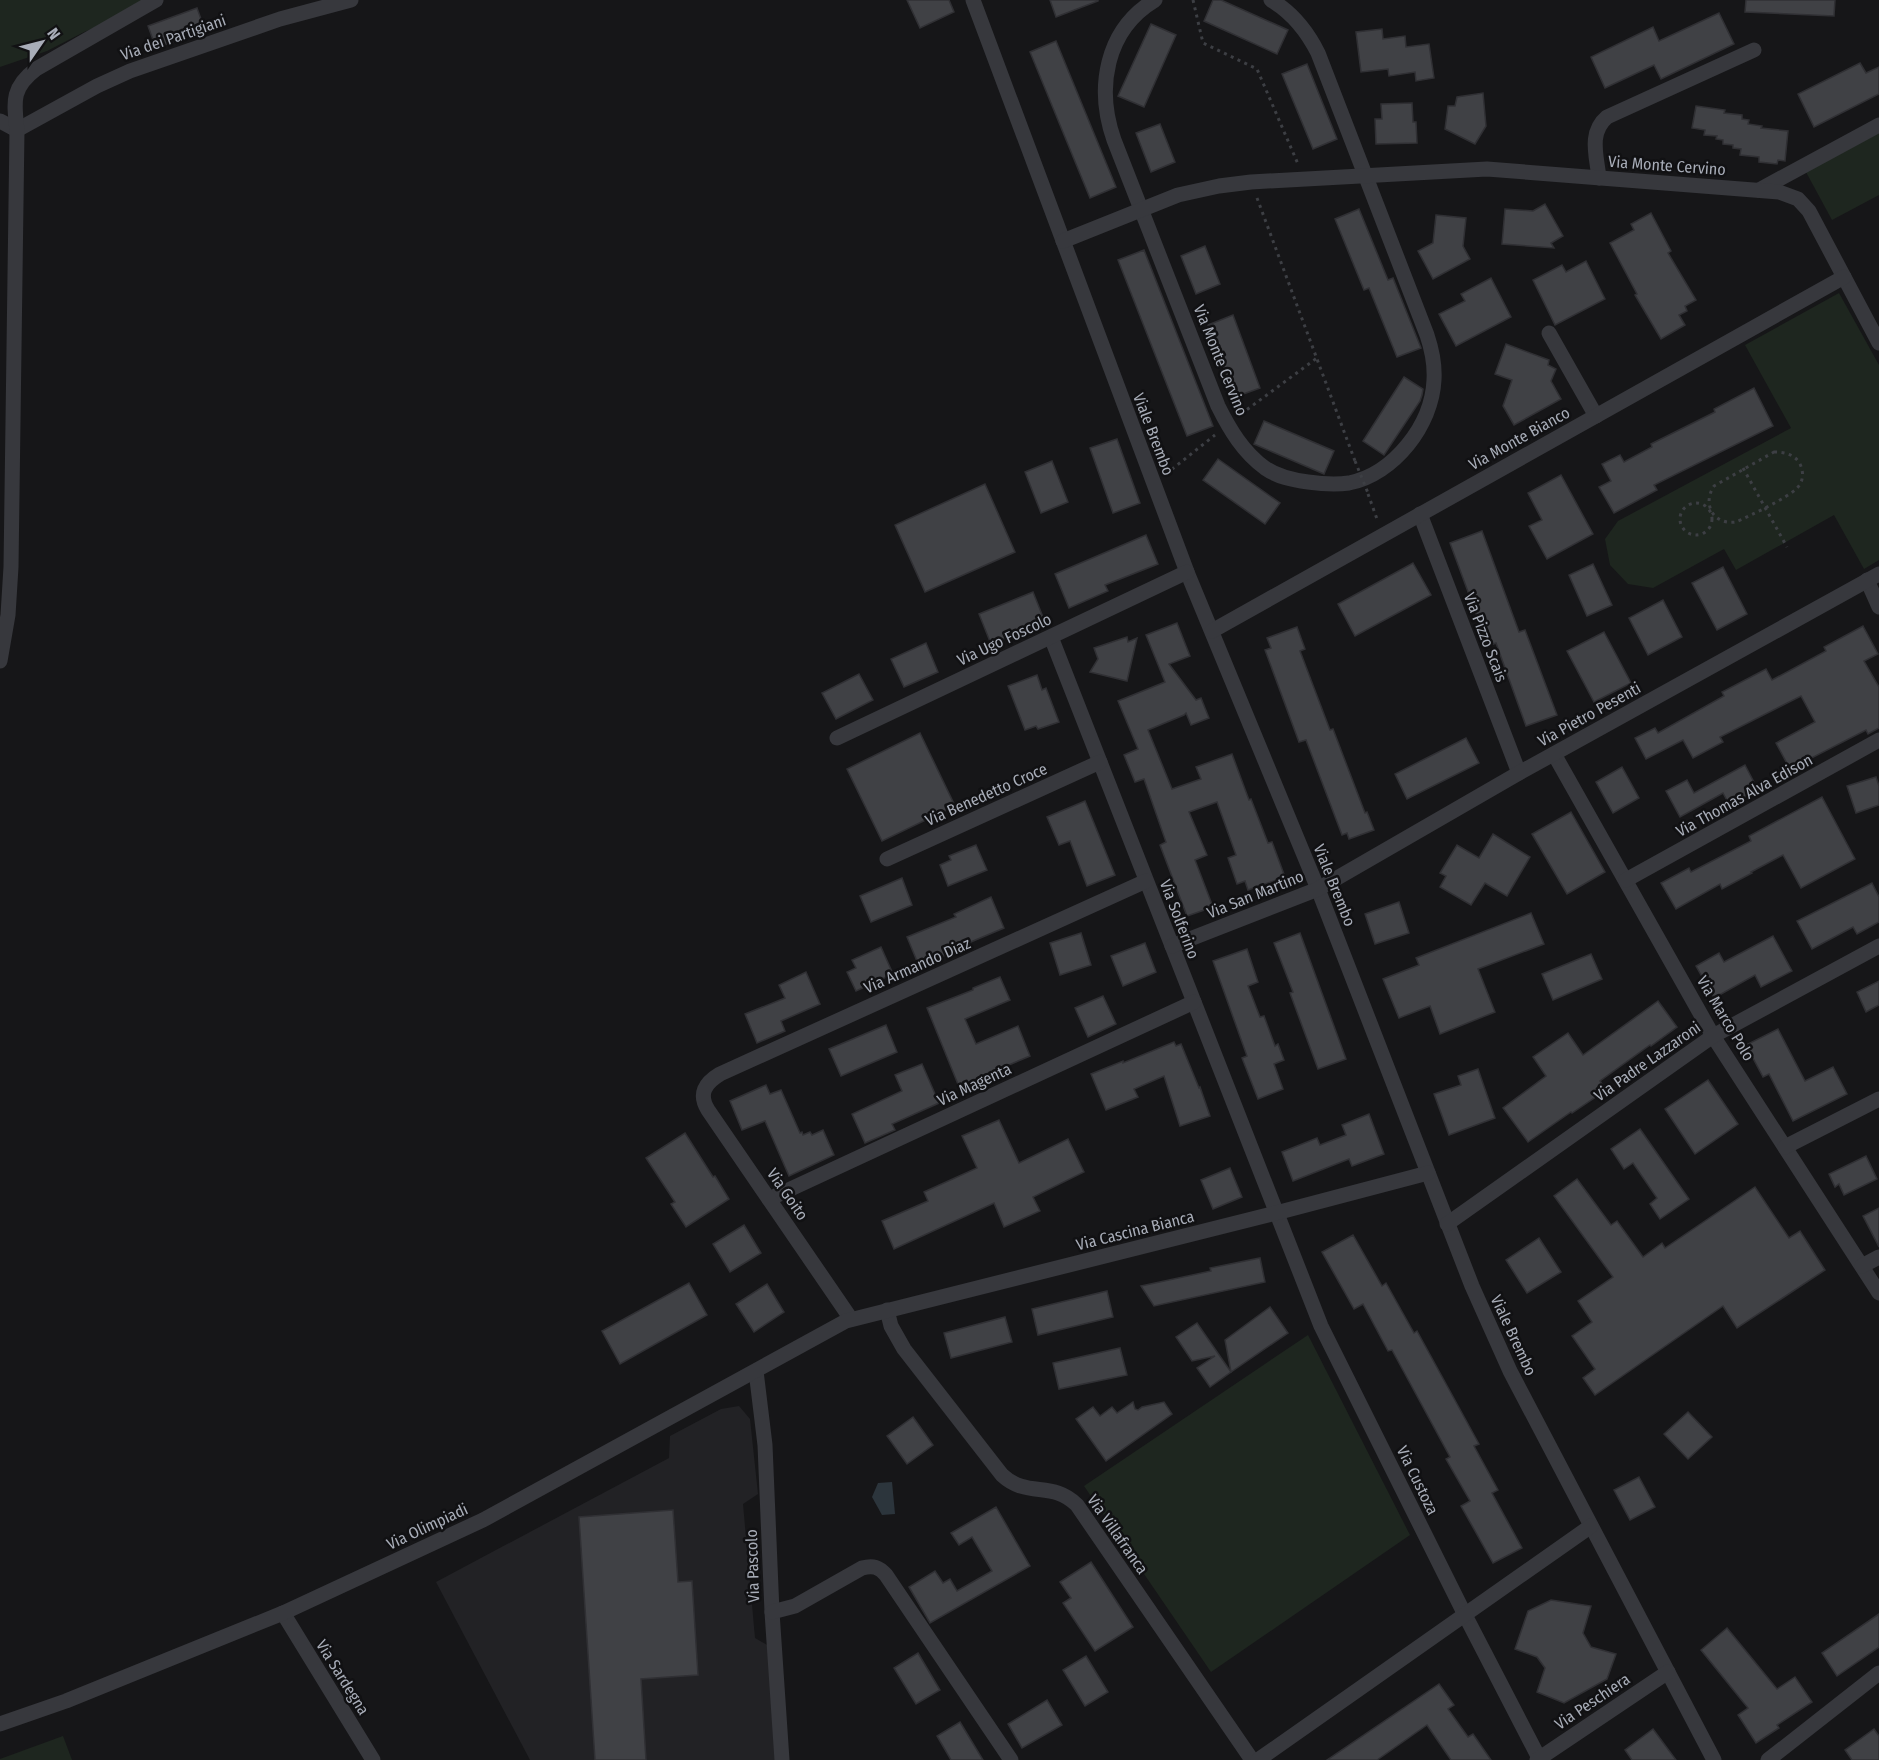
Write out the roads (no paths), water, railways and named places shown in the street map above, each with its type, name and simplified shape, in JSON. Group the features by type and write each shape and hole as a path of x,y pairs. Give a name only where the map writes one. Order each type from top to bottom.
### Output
{"street":[{"path":"0,661 8,615 11,567 17,130 14,97 20,85 32,72 156,0"},
{"name":"Via dei Partigiani","path":"17,130 97,86 136,68 280,19 351,0"},
{"name":"Viale Brembo","path":"973,0 1187,572 1318,889 1472,1286 1500,1352 1714,1760"},
{"name":"Via Monte Cervino","path":"1155,0 1137,14 1120,37 1110,59 1105,100 1109,123 1218,406 1236,439 1258,462 1281,476 1319,484 1348,483 1376,472 1389,463 1403,450 1416,432 1427,411 1434,383 1434,363 1430,345 1321,60 1311,40 1293,16 1271,0"},
{"path":"1599,178 1595,137 1599,125 1607,117 1754,50"},
{"path":"0,121 17,130"},
{"path":"1759,190 1879,125"},
{"name":"Via Monte Cervino","path":"1063,241 1188,192 1251,182 1487,169 1785,193 1803,205 1811,216 1879,343"},
{"name":"Via Monte Bianco","path":"1212,632 1844,277"},
{"path":"1549,333 1596,416"},
{"name":"Via Pizzo Scais","path":"1420,514 1519,773"},
{"name":"Via Ugo Foscolo","path":"837,738 1187,572"},
{"path":"1873,577 1879,607"},
{"name":"Via Pietro Pesenti","path":"1318,889 1519,773 1873,577"},
{"name":"Via Solferino","path":"1051,637 1276,1213"},
{"name":"Via Thomas Alva Edison","path":"1626,880 1879,740"},
{"name":"Via Marco Polo","path":"1554,754 1713,1036 1879,1293"},
{"name":"Via Benedetto Croce","path":"887,859 1100,762"},
{"name":"Via Armando Diaz","path":"705,1087 720,1074 1146,881"},
{"name":"Via San Martino","path":"1172,946 1318,889"},
{"name":"Via Padre Lazzaroni","path":"1447,1224 1713,1036 1879,945"},
{"name":"Via Magenta","path":"769,1199 1194,1002"},
{"name":"Via Goito","path":"705,1087 702,1095 705,1106 851,1319"},
{"path":"1785,1147 1879,1099"},
{"name":"Via Cascina Bianca","path":"851,1319 1428,1173"},
{"name":"Via Custoza","path":"1276,1213 1321,1326 1538,1759"},
{"path":"1862,1266 1879,1257"},
{"name":"Via Villafranca","path":"887,1310 891,1326 904,1349 1002,1476 1021,1487 1059,1492 1069,1497 1077,1505 1252,1760"},
{"name":"Via Olimpiadi","path":"0,1724 66,1701 283,1613 483,1520 851,1319"},
{"name":"Via Pascolo","path":"756,1371 764,1427 772,1612 782,1760"},
{"path":"1258,1760 1592,1526"},
{"path":"772,1612 795,1606 862,1568 873,1566 879,1568 886,1575 1011,1760"},
{"name":"Via Sardegna","path":"283,1613 374,1760"},
{"name":"Via Peschiera","path":"1538,1759 1668,1672"},
{"path":"1768,1760 1879,1673"}]}
